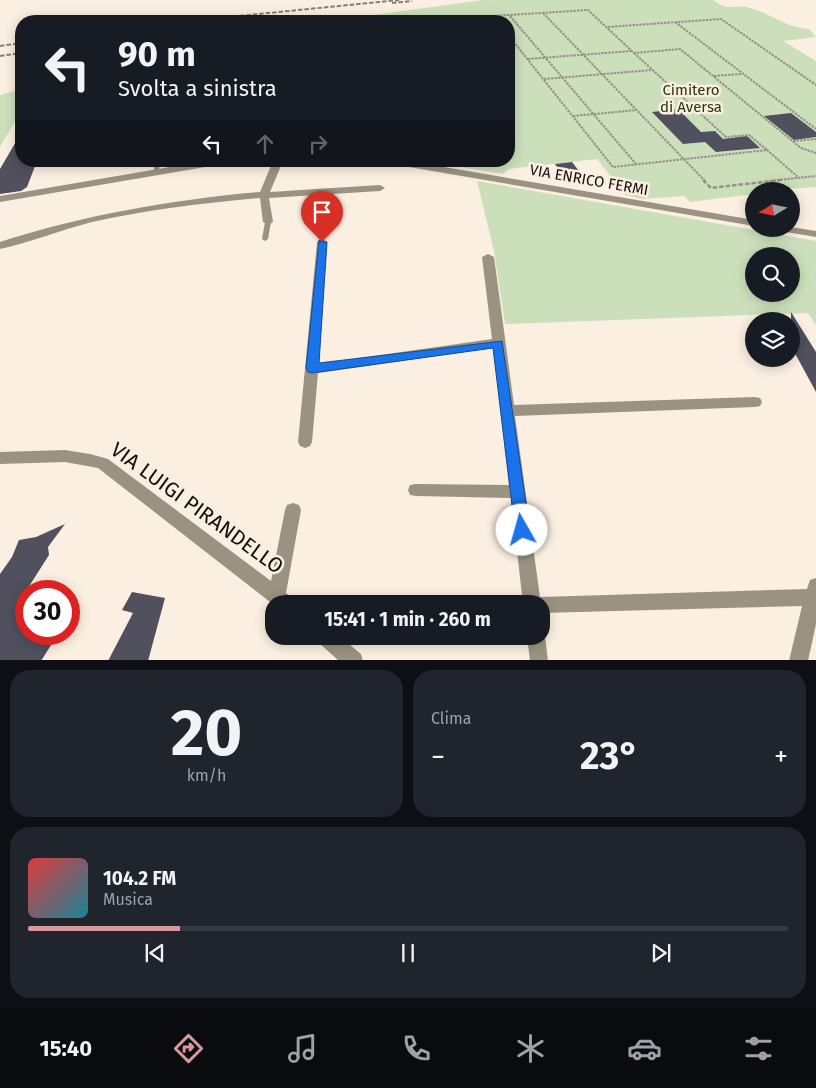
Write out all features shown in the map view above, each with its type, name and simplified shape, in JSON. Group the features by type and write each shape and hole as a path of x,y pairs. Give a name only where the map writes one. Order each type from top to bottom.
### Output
{"street":[{"path":"0,199 187,167"},
{"path":"268,222 264,194 275,167"},
{"name":"VIA ENRICO FERMI","path":"426,167 745,221"},
{"path":"0,246 41,232 97,217 162,206 264,194 380,188"},
{"path":"800,231 816,234"},
{"path":"305,442 322,242"},
{"path":"488,257 531,595"},
{"path":"312,368 498,343"},
{"path":"507,411 755,402"},
{"name":"VIA LUIGI PIRANDELLO","path":"0,458 70,456 89,458 103,463 277,595"},
{"path":"416,490 518,492"},
{"name":"VIA LUIGI PIRANDELLO","path":"282,595 293,510"},
{"path":"550,605 814,592 798,660"},
{"path":"336,645 354,660"},
{"path":"537,645 539,660"}],"lane":[{"path":"157,167 157,172"},
{"path":"265,239 268,222"}],"path":[{"path":"510,15 588,10 726,137 749,135 799,178"},
{"path":"543,13 711,188 816,176"},
{"path":"607,27 721,19 816,85"},
{"path":"515,21 636,164"},
{"path":"675,22 816,129"},
{"path":"515,43 613,167 767,150"},
{"path":"528,59 680,49 792,141 808,151 816,153"},
{"path":"544,79 653,70"},
{"path":"713,76 743,74"},
{"path":"573,116 636,110"},
{"path":"792,141 816,139"}],"green space":[{"name":"Cimitero di Aversa","path":"483,0 713,0 728,7 750,8 793,26 809,29 816,37 783,41 816,61 816,187 800,188 800,182 745,182 745,195 690,202 684,196 643,199 625,195 597,159 509,169 503,174 461,167 515,167 515,15 374,15"},
{"path":"15,91 15,121 0,147 0,95"},
{"path":"477,181 745,228 745,238 799,238 816,241 816,325 808,313 800,312 745,312 745,315 505,324 494,251"}],"building":[{"path":"678,109 701,132 715,131 723,139 747,136 760,148 716,152 705,142 683,144 652,112"},
{"path":"791,113 816,132 816,137 794,140 764,116"},
{"path":"15,143 15,167 35,167 27,187 21,191 0,194 0,169"},
{"path":"572,162 583,176 579,177 581,179 566,181 555,164"},
{"path":"800,326 816,352 816,392 800,363"},
{"path":"65,524 48,547 49,555 33,580 15,580 15,645 51,645 42,660 0,660 0,574 12,557 19,540 36,537"},
{"path":"132,592 165,598 148,660 109,660 133,613 122,610"}],"railway":[{"path":"248,15 399,0"},
{"path":"392,3 412,1"},
{"path":"0,46 15,44"},
{"path":"0,56 15,54"}],"route":[{"path":"322,242 312,368 498,343 522,530"}]}
